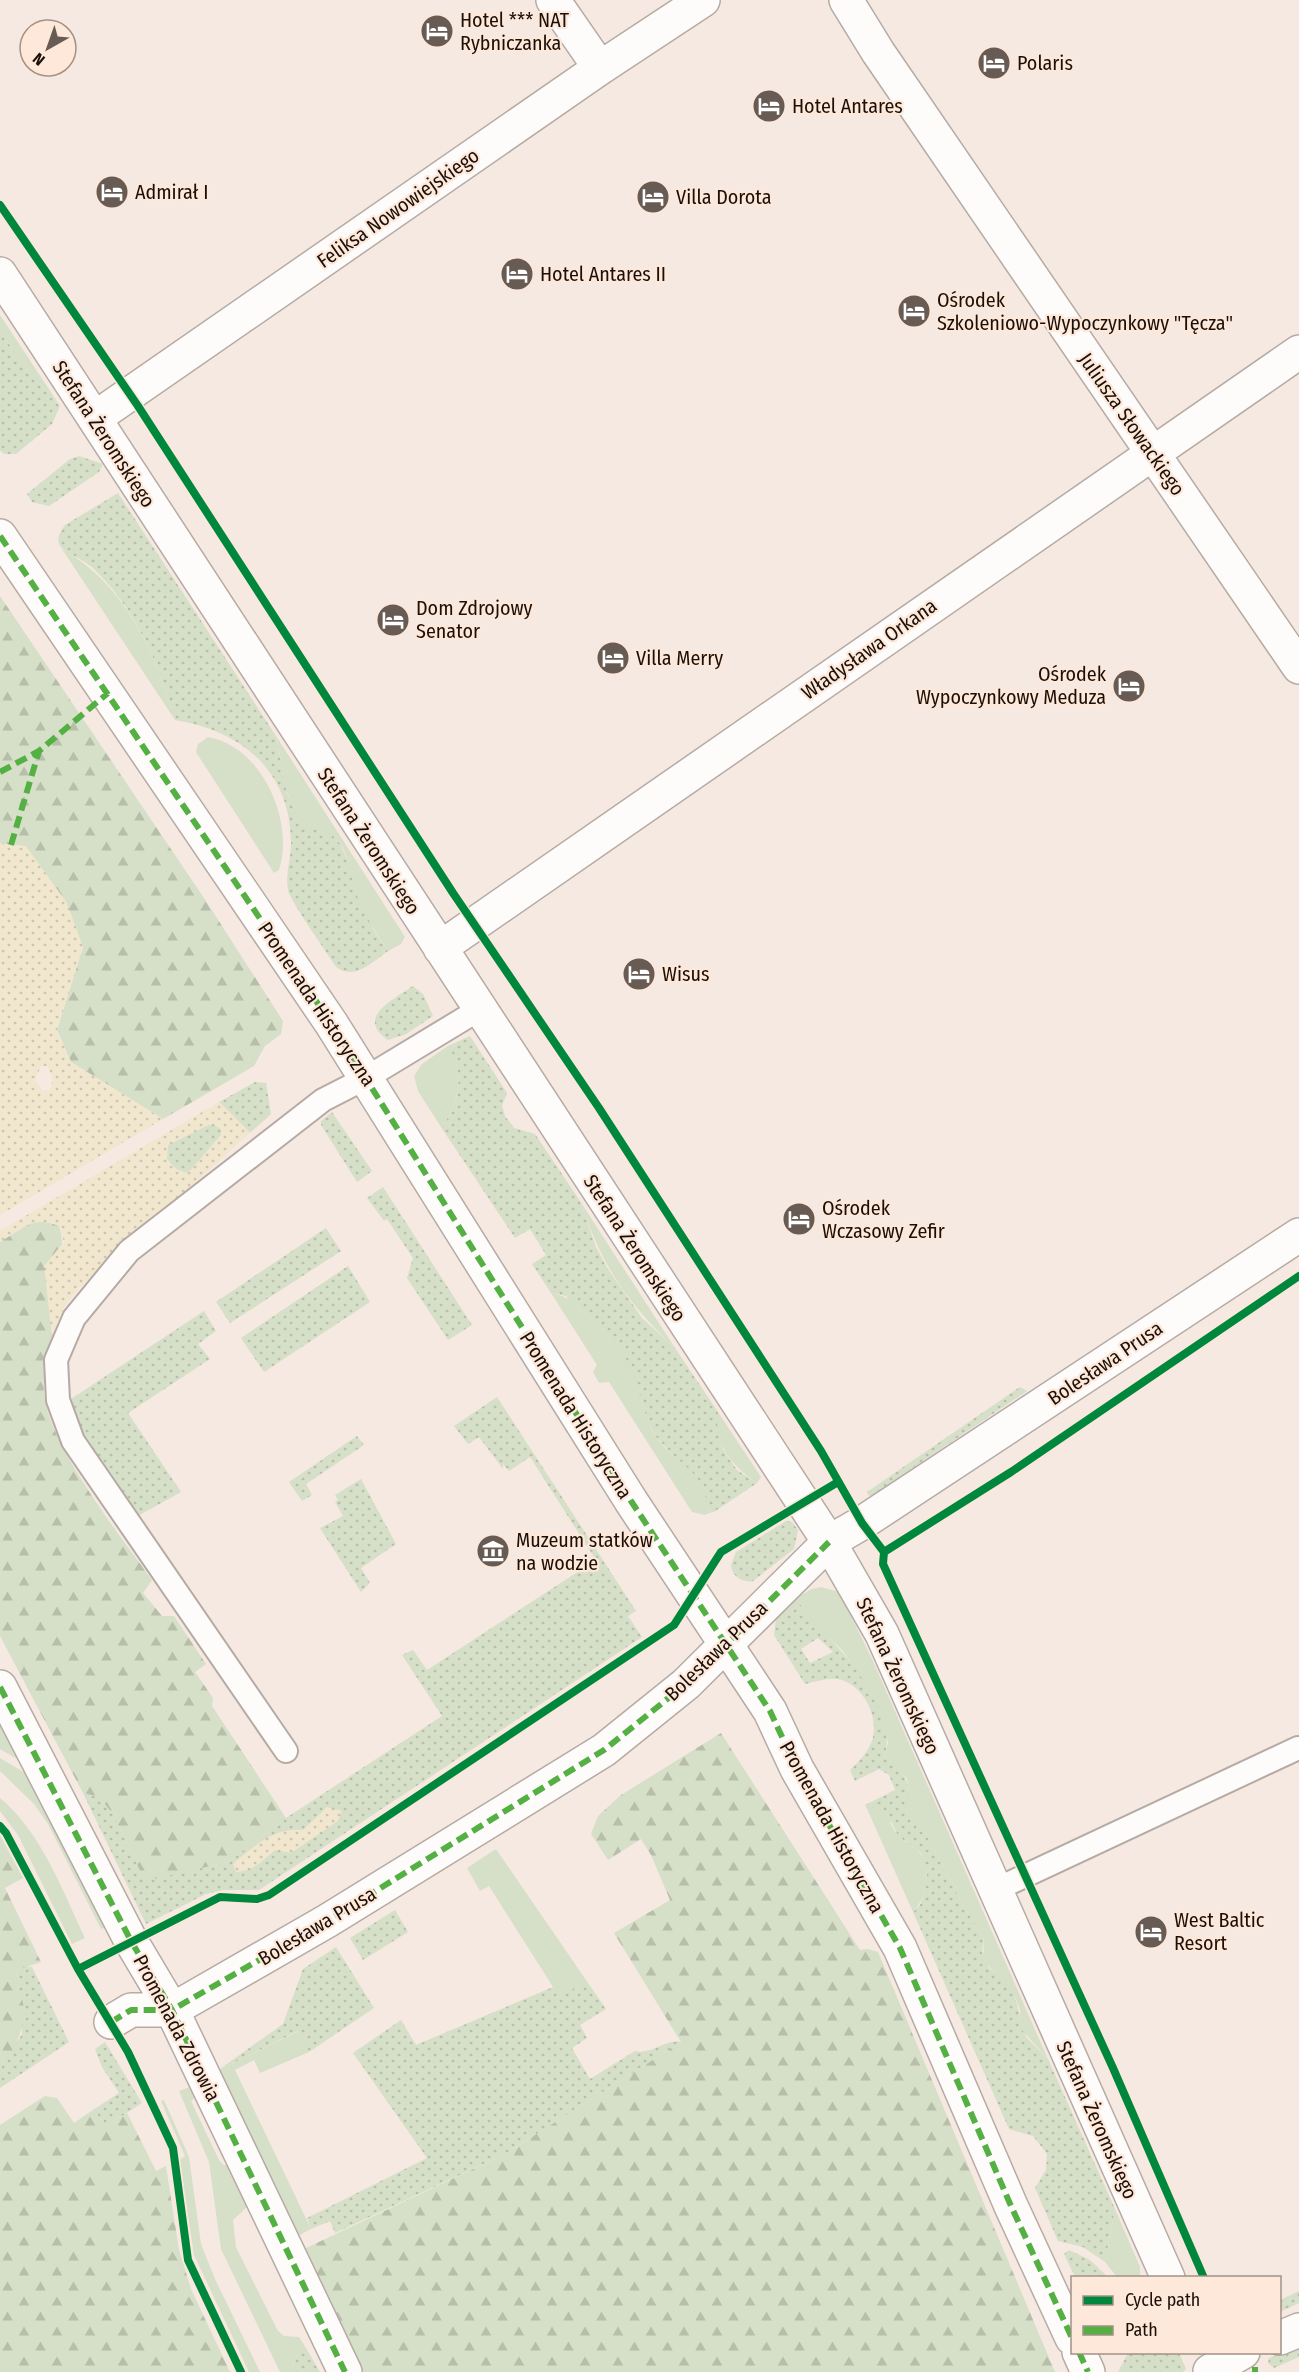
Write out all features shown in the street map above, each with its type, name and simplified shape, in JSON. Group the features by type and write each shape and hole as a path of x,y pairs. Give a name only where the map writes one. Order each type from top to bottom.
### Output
{"street":[{"path":"554,0 600,68"},
{"name":"Feliksa Nowowiejskiego","path":"95,418 600,68 703,0"},
{"name":"Juliusza Słowackiego","path":"846,0 878,52 1299,667"},
{"name":"Stefana Żeromskiego","path":"0,274 829,1542 882,1634 1168,2276"},
{"name":"Władysława Orkana","path":"440,948 1299,352"},
{"name":"Promenada Historyczna","path":"0,536 366,1078 514,1317 770,1711 797,1769 900,1948 1011,2206 1071,2336"},
{"name":"Bolesława Prusa","path":"111,2022 130,2010 172,2010 337,1915 604,1750 686,1684 724,1643 829,1542 862,1523 1299,1235"},
{"name":"Promenada Zdrowia","path":"0,1687 131,1941 172,2010 345,2372"},
{"path":"1281,2338 1299,2330"},
{"path":"1080,2354 1088,2372"},
{"path":"1207,2365 1237,2354"}],"lane":[{"path":"286,1751 73,1441 57,1400 56,1360 74,1318 129,1251 313,1107 366,1078 480,1009"},
{"path":"995,1890 1298,1748"}],"green space":[{"path":"0,315 60,406 36,381 0,332"},
{"path":"0,332 36,381 60,406 52,424 16,454 4,454 0,450"},
{"path":"79,456 103,464 99,472 49,506 32,502 27,494 70,459"},
{"path":"118,493 276,736 288,796 320,830 332,833 341,845 350,867 356,892 375,932 388,951 370,965 350,972 336,967 290,896 287,884 291,844 289,818 282,795 272,776 258,759 241,745 199,725 175,720 149,647 130,613 96,571 59,544 58,539 65,525"},
{"path":"62,549 84,563 103,581 135,622 158,670 175,720"},
{"path":"0,596 204,898 283,1021 281,1034 265,1046 254,1066 163,1119 71,1062 57,1030 83,947 11,845 0,843"},
{"path":"276,736 405,937 401,944 388,951 374,929 358,898 342,846 335,837 308,826 300,819 289,798"},
{"path":"208,737 227,743 244,755 258,770 269,788 278,808 282,829 283,850 279,870 274,873 196,752 198,744"},
{"path":"413,986 423,994 433,1016 406,1034 388,1040 379,1032 375,1024 376,1016 388,1003"},
{"path":"470,1036 507,1093 502,1106 505,1116 514,1128 535,1134 580,1201 596,1247 608,1269 642,1318 675,1348 718,1412 718,1431 723,1449 737,1470 757,1483 714,1512 709,1513 702,1486 657,1438 648,1422 634,1378 566,1296 551,1293 532,1264 546,1255 530,1229 515,1238 441,1127 452,1109 458,1088 457,1067 448,1046"},
{"path":"448,1046 457,1066 458,1088 452,1109 441,1127 418,1091 414,1076 422,1064"},
{"path":"255,1082 266,1083 271,1114 250,1133 219,1102"},
{"path":"332,1112 372,1171 357,1182 321,1125 321,1121"},
{"path":"208,1125 221,1129 221,1135 191,1170 186,1173 176,1169 166,1159 168,1145"},
{"path":"383,1187 472,1325 448,1340 407,1278 413,1258 387,1219 384,1221 367,1198"},
{"path":"580,1201 675,1348 642,1314 617,1281 597,1244"},
{"path":"45,1220 59,1226 62,1246 51,1306 52,1338 45,1371 44,1392 48,1413 71,1463 152,1580 143,1593 162,1616 174,1616 206,1664 195,1672 213,1698 212,1706 286,1818 228,1862 145,1881 113,1814 99,1797 83,1793 0,1636 0,1242 30,1223"},
{"path":"326,1228 341,1251 230,1323 216,1302"},
{"path":"348,1266 370,1302 264,1372 241,1338"},
{"path":"551,1293 563,1296 585,1310 614,1340 632,1371 650,1426 660,1442 698,1479 709,1513 705,1515 692,1512 609,1382 599,1383 593,1372 597,1365"},
{"path":"204,1311 216,1331 198,1344 210,1359 128,1413 181,1492 136,1517 74,1422 68,1401"},
{"path":"1020,1387 1027,1391 870,1497 867,1492"},
{"path":"497,1397 636,1611 628,1616 642,1637 259,1890 223,1890 206,1894 146,1924 83,1793 99,1797 113,1814 145,1880 228,1862 286,1818 442,1716 402,1655 413,1650 427,1670 596,1560 530,1457 509,1471 503,1464 503,1469 479,1437 468,1444 454,1426"},
{"path":"718,1412 761,1477 757,1483 732,1462 726,1453 718,1434"},
{"path":"357,1436 364,1445 306,1484 312,1495 302,1501 289,1482"},
{"path":"361,1479 396,1544 361,1568 370,1583 361,1592 320,1528 343,1516 335,1502 338,1500 335,1495"},
{"path":"786,1521 792,1522 798,1530 794,1549 753,1581 742,1580 736,1576 731,1565 736,1552"},
{"path":"821,1587 839,1592 872,1659 1048,2059 1021,2029 1020,2010 1014,1994 983,1960 984,1938 963,1905 928,1838 908,1818 906,1812 909,1789 907,1779 885,1756 888,1742 875,1697 842,1650 811,1621 796,1598"},
{"path":"796,1598 871,1690 881,1711 886,1733 885,1756 903,1774 908,1786 906,1811 928,1838 963,1905 984,1938 982,1952 989,1968 1005,1981 1014,1994 1026,2037 1048,2059 1115,2209 1105,2262 1083,2247 1058,2241 1035,2188 1046,2170 1047,2154 1033,2136 1009,2129 913,1912 920,1905 925,1890 927,1875 921,1853 898,1836 892,1823 874,1808 868,1811 865,1805 895,1790 889,1775 879,1769 855,1781 850,1770 865,1754 872,1741 874,1722 867,1702 855,1687 837,1679 805,1684 774,1635 776,1618","holes":["818,1638 833,1652 810,1663 801,1649"]},
{"path":"0,1715 34,1769 0,1749"},
{"path":"721,1733 860,1950 868,1949 878,1952 1055,2372 363,2372 304,2249 507,2153 681,2042 614,1933 670,1900 651,1855 641,1839 608,1860 591,1834 598,1816 621,1795"},
{"path":"0,1758 32,1777 113,1924 101,1929 48,1824 34,1804 0,1771"},
{"path":"0,1798 28,1828 50,1863 85,1938 72,1944 18,1835 0,1811"},
{"path":"873,1808 886,1816 899,1836 919,1852 926,1866 925,1891 913,1912 868,1811"},
{"path":"0,1835 23,1878 5,1888 41,1962 17,1970 17,1983 24,2011 23,2020 10,2056 0,2069"},
{"path":"496,1849 586,1980 560,1998 489,1886 480,1891 467,1868"},
{"path":"395,1910 408,1932 363,1960 350,1938"},
{"path":"336,1947 374,2008 309,2052 298,2031 217,2071 283,2024 303,1969"},
{"path":"22,1966 32,1967 69,2042 0,2088 0,2069 22,2034 16,1978 17,1970"},
{"path":"586,1980 606,2009 580,2025 587,2038 572,2048 590,2079 635,2051 647,2051 669,2043 681,2042 507,2153 335,2233 330,2221 311,2229 307,2218 427,2158 353,2053 401,2020 416,2045 553,1987 560,1997"},
{"path":"299,2031 309,2052 260,2073 254,2060 235,2070 311,2229 298,2236 217,2071"},
{"path":"105,2042 142,2103 107,2126 93,2110 119,2093 102,2067 95,2049"},
{"path":"190,2087 196,2097 191,2101 219,2160 224,2165 228,2165 247,2207 233,2220 236,2247 278,2331 284,2336 299,2337 306,2348 297,2355 291,2372 280,2372 221,2249 209,2162 179,2091"},
{"path":"45,2096 57,2098 74,2123 93,2110 107,2126 127,2113 156,2171 166,2166 179,2250 191,2289 230,2372 0,2372 0,2125"},
{"path":"164,2100 189,2157 201,2244 215,2279 260,2372 249,2372 194,2255 180,2160 185,2156 161,2101"},
{"path":"1115,2209 1140,2267 1140,2276 1116,2276 1105,2262"},
{"path":"1069,2250 1090,2260 1107,2276 1075,2276 1064,2254"},
{"path":"1299,2291 1299,2303 1281,2312 1281,2300"},
{"path":"1299,2345 1299,2357 1274,2368 1268,2363 1269,2358"},
{"path":"306,2348 320,2372 291,2372 297,2355"},
{"path":"1127,2354 1179,2354 1186,2369 1183,2372 1118,2372"}],"sand":[{"path":"0,843 26,846 67,903 83,947 57,1030 71,1062 163,1119 0,1215","holes":["41,1066 47,1066 52,1084 50,1090 43,1091 35,1080"]},
{"path":"219,1102 250,1133 79,1288 63,1309 52,1337 44,1266 64,1242 59,1226 42,1222 35,1223 21,1228 0,1242 0,1231","holes":["208,1125 221,1129 221,1135 191,1170 186,1173 176,1169 167,1159 168,1145"]},
{"path":"327,1807 342,1811 338,1821 291,1853 275,1850 252,1868 236,1872 233,1864 265,1839 283,1832 303,1830"}],"marked path":[{"path":"0,536 331,1023 631,1501 770,1711 797,1769 900,1948 1011,2206 1071,2336"},
{"path":"0,772 39,751 108,693"},
{"path":"11,845 39,751"},
{"path":"111,2022 131,2010 172,2010 327,1921 604,1750 686,1684 829,1542"},
{"path":"0,1687 131,1941 172,2010 345,2372"},
{"path":"1080,2354 1088,2372"},
{"path":"1255,2367 1255,2372"}],"cycle path":[{"path":"0,205 138,406 453,893 599,1108 821,1451 862,1523 884,1552 883,1564 1113,2068 1203,2276"},
{"path":"884,1552 1011,1472 1299,1276"},
{"path":"78,1969 220,1897 257,1899 269,1895 674,1625 721,1552 838,1482"},
{"path":"0,1826 6,1833 78,1969 128,2052 173,2148 188,2260 241,2372"}],"place":[{"name":"Hotel *** NAT Rybniczanka","path":"437,31"},
{"name":"Polaris","path":"994,63"},
{"name":"Hotel Antares","path":"769,106"},
{"name":"Admirał I","path":"112,192"},
{"name":"Villa Dorota","path":"653,197"},
{"name":"Hotel Antares II","path":"517,274"},
{"name":"Ośrodek Szkoleniowo-Wypoczynkowy \"Tęcza\"","path":"914,311"},
{"name":"Dom Zdrojowy Senator","path":"393,620"},
{"name":"Villa Merry","path":"613,658"},
{"name":"Ośrodek Wypoczynkowy Meduza","path":"1129,686"},
{"name":"Wisus","path":"639,974"},
{"name":"Ośrodek Wczasowy Zefir","path":"799,1219"},
{"name":"Muzeum statków na wodzie","path":"493,1551"},
{"name":"West Baltic Resort","path":"1151,1932"}]}
